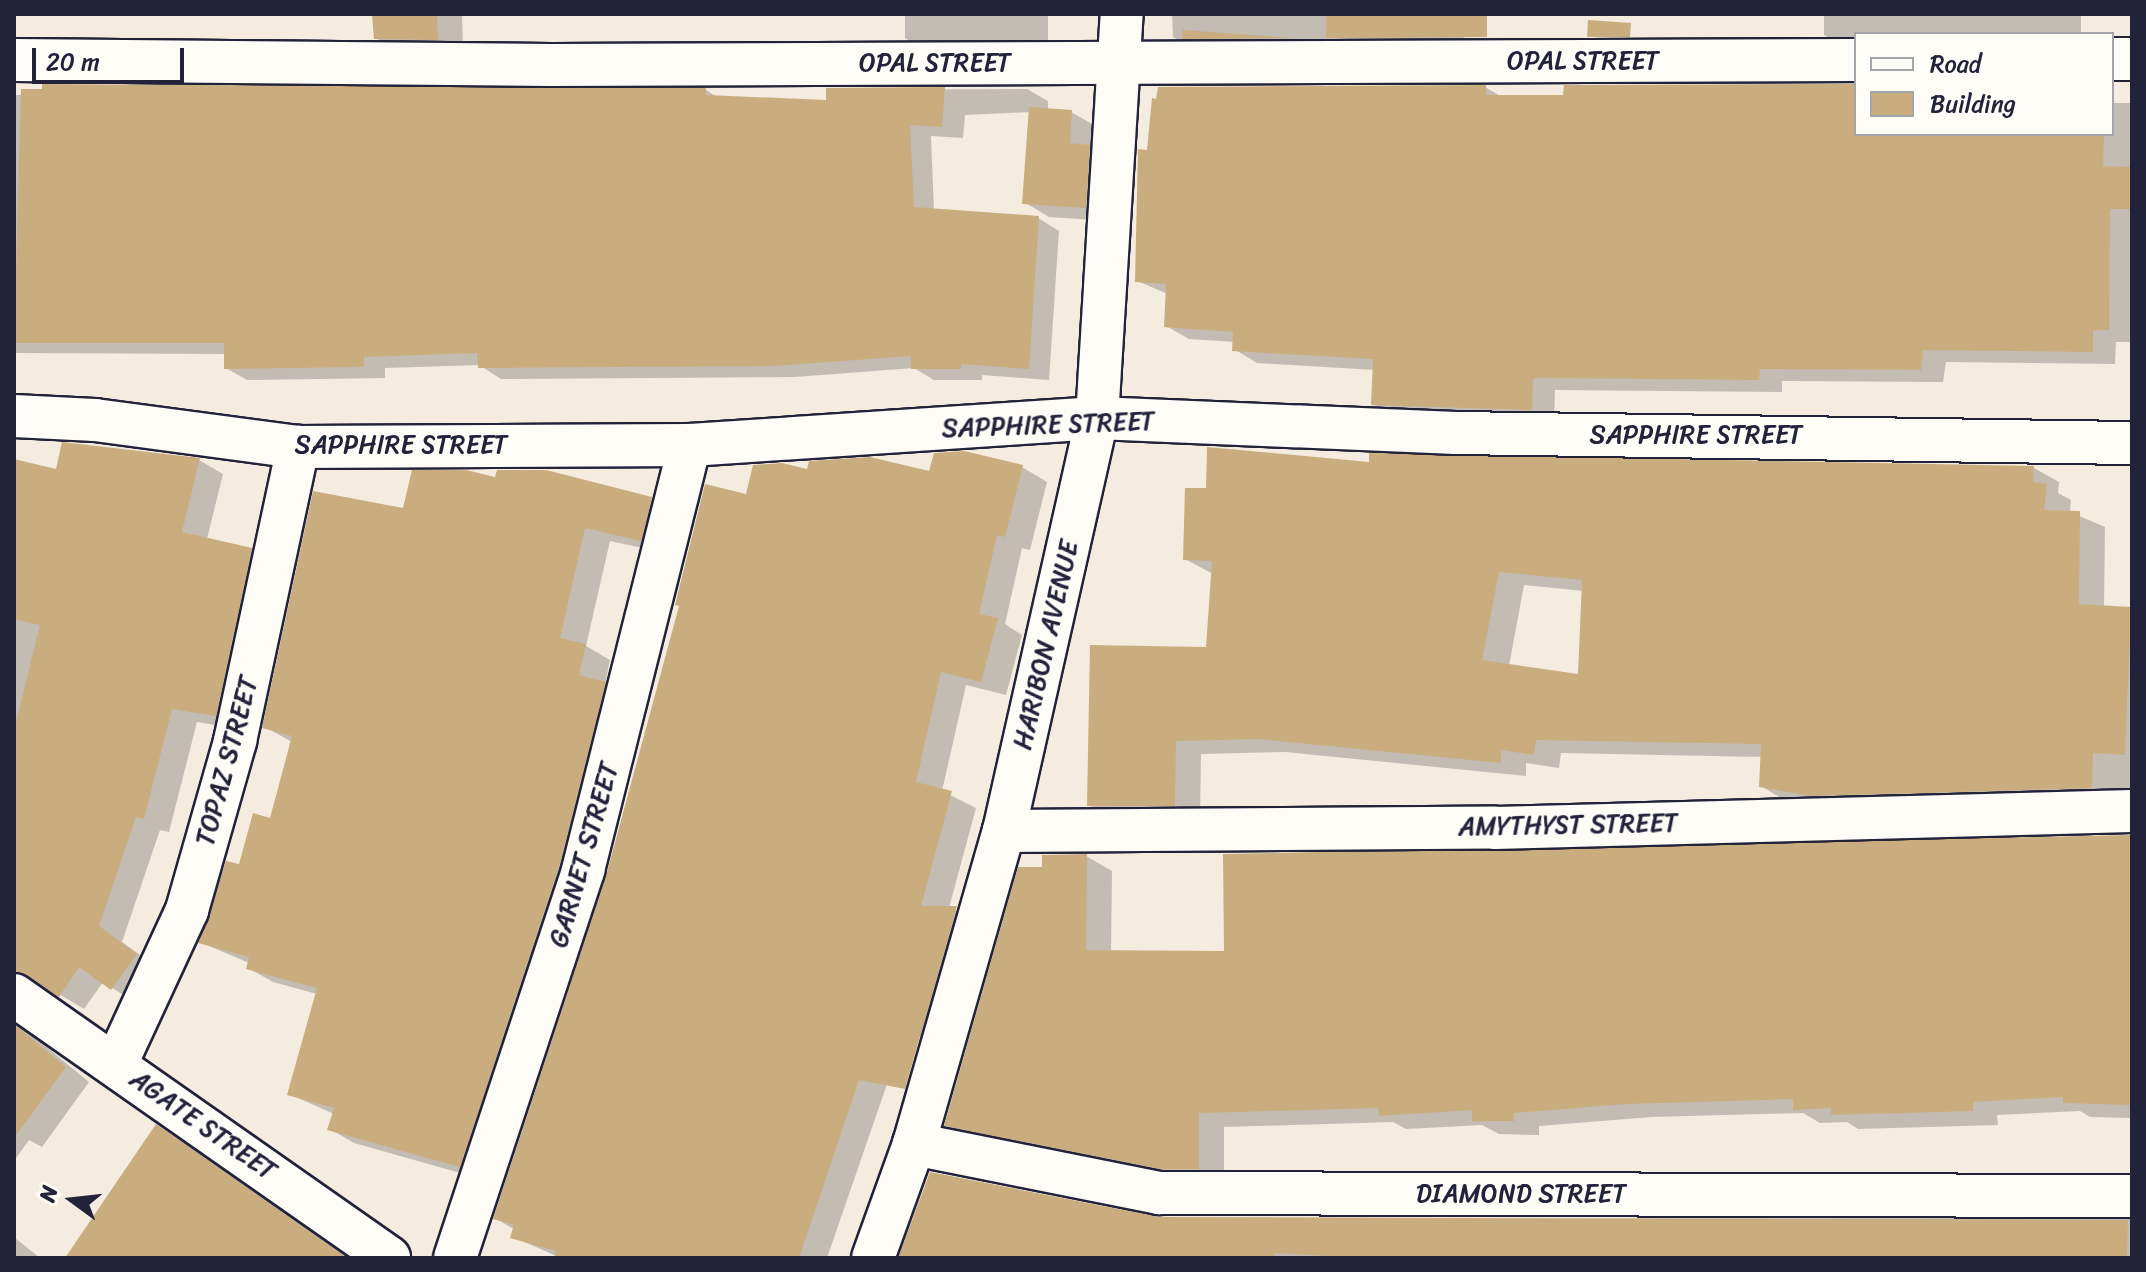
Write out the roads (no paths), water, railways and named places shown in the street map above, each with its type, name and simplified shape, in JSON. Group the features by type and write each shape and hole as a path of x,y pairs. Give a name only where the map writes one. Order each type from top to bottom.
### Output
{"street":[{"name":"HARIBON AVENUE","path":"873,1258 914,1144 1004,831 1097,418 1122,14"},
{"name":"OPAL STREET","path":"14,60 1119,63 1854,60"},
{"name":"SAPPHIRE STREET","path":"14,416 95,420 298,447 690,445 1097,418 1456,433 2132,443"},
{"name":"GARNET STREET","path":"455,1258 583,870 690,445"},
{"name":"TOPAZ STREET","path":"116,1064 187,910 235,741 298,447"},
{"name":"AMYTHYST STREET","path":"1004,831 1495,828 2132,811"},
{"name":"AGATE STREET","path":"14,995 389,1258"},
{"name":"DIAMOND STREET","path":"914,1144 1159,1193 2132,1196"}]}
